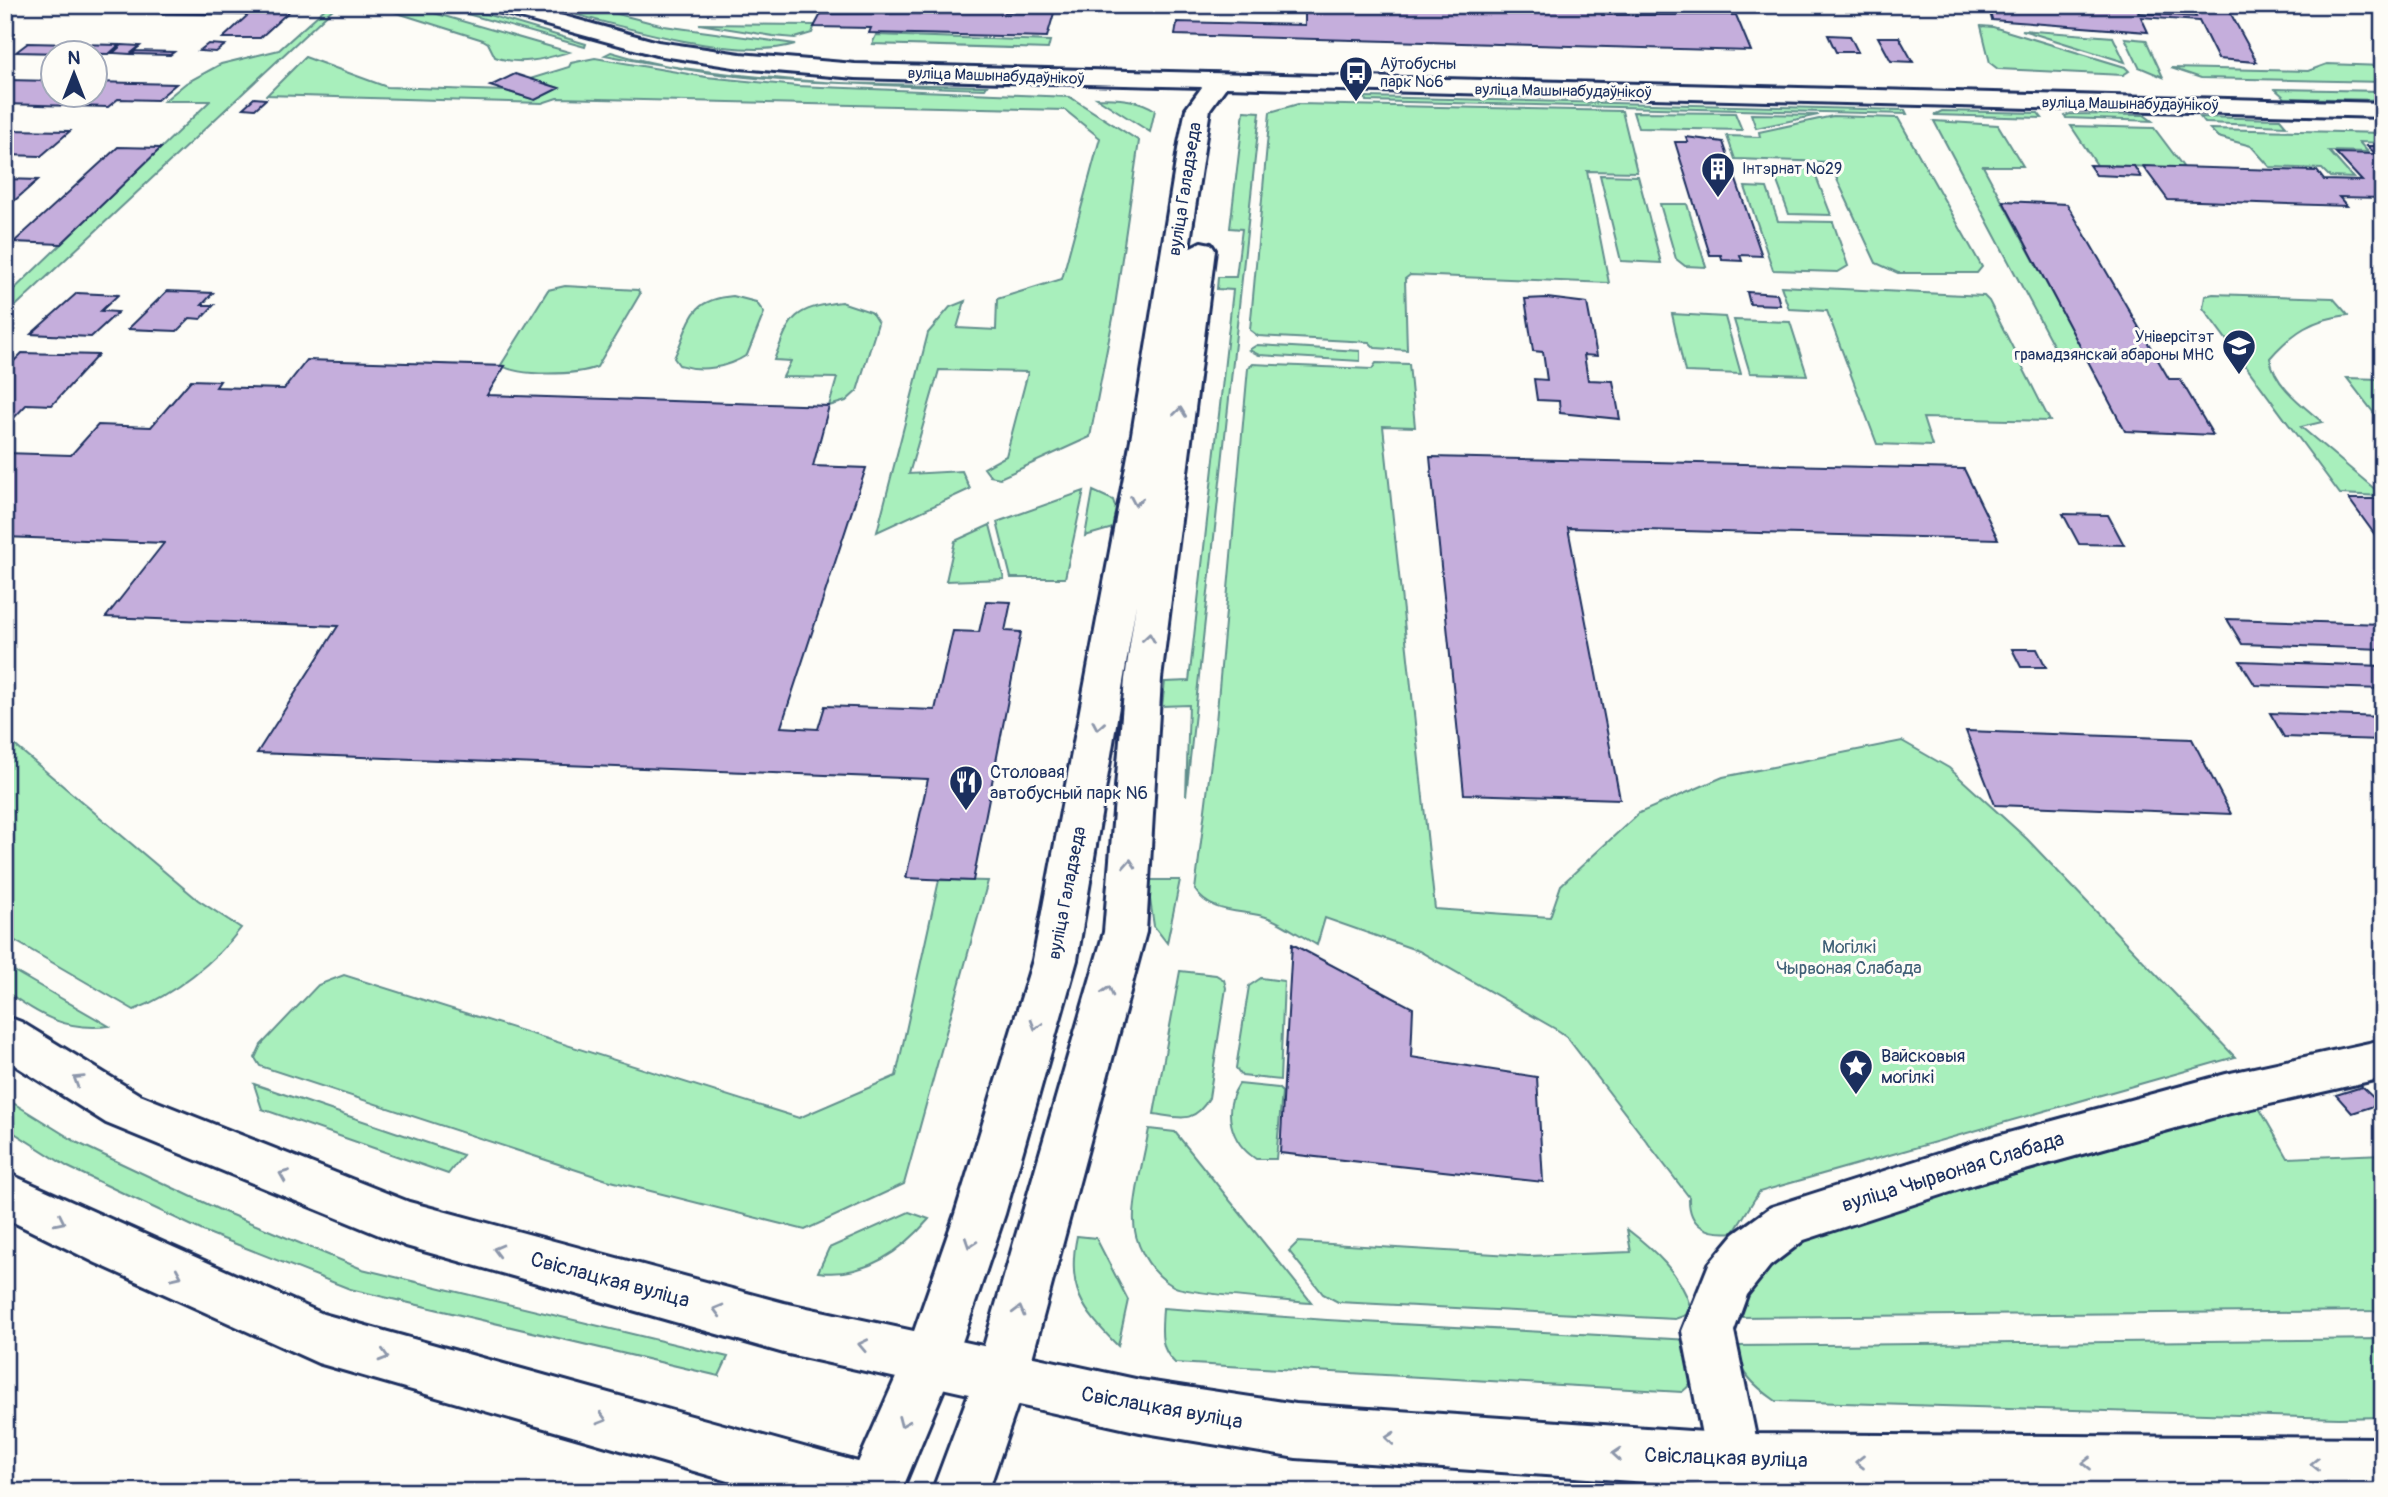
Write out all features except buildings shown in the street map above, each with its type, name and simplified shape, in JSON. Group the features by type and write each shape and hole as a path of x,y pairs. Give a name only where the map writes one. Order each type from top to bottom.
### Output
{"main road":[{"name":"вуліца Машынабудаўнікоў","path":"499,5 620,40 740,61 1219,103 2383,110"},
{"name":"вуліца Галадзеда","path":"873,1492 930,1360 980,1214 1055,960 1146,447 1191,143 1198,108 1219,103"},
{"name":"вуліца Галадзеда","path":"960,1492 1001,1377 1125,932 1143,679 1212,178"},
{"name":"Свіслацкая вуліца","path":"5,1035 123,1109 406,1224 784,1328 1140,1406 1296,1431 1734,1461 2383,1465"},
{"name":"вуліца Чырвоная Слабада","path":"1734,1461 1708,1331 1727,1281 1752,1250 1788,1223 1975,1163 2213,1098 2383,1059"},
{"path":"5,1194 114,1247 318,1338 865,1492"}],"green space":[{"path":"329,5 337,5 5,316 5,298 210,101 164,101 186,83 221,64 279,50"},
{"path":"372,5 406,5 569,52 532,60 504,60 495,57 488,43 483,40"},
{"path":"435,5 456,5 586,44 585,47"},
{"path":"542,5 583,5 664,26 795,44 769,48 739,48 705,44 633,30"},
{"path":"699,24 815,25 812,33 795,38"},
{"path":"1981,26 1993,27 2125,67 2129,71 2123,75 1998,69 1990,63"},
{"path":"2022,30 2113,37 2125,62"},
{"path":"876,35 1050,41 1048,49 872,44"},
{"path":"2125,38 2146,40 2163,77 2139,67"},
{"path":"611,52 655,63 670,66 605,55"},
{"path":"305,57 387,87 506,91 535,100 559,88 530,79 569,67 571,63 595,58 706,77 797,86 1070,97 1139,141 1114,313 1090,437 1000,478 990,476 984,468 1006,456 1028,372 939,370 909,474 962,471 970,489 877,532 928,333 950,307 965,301 957,328 996,330 997,299 1062,279 1100,138 1065,110 557,98 542,103 267,95"},
{"path":"2327,64 2383,66 2383,82 2201,78 2171,68 2308,71"},
{"path":"670,66 747,76 838,83 749,77"},
{"path":"838,83 987,86 985,89"},
{"path":"2275,89 2383,91 2383,100 2285,98"},
{"path":"1365,97 1905,110 1907,114 1366,101"},
{"path":"1097,98 1134,101 1155,110 1150,132"},
{"path":"1298,104 1622,111 1637,172 1587,171 1609,283 1410,275 1405,279 1407,350 1375,348 1369,342 1258,336 1250,330 1270,112"},
{"path":"1244,111 1260,112 1186,796 1189,705 1162,706 1165,682 1189,681 1233,290 1217,289 1218,277 1236,277 1242,229 1230,228"},
{"path":"1942,111 2038,113 2042,118 1934,115"},
{"path":"1633,112 1735,113 1742,130 1638,128"},
{"path":"1751,114 1818,115 1756,128"},
{"path":"2144,115 2152,121 2066,118 2065,116"},
{"path":"1833,116 1898,118 1982,267 1977,273 1898,273 1876,263 1829,162 1735,159 1727,136 1760,137 1759,132"},
{"path":"2200,117 2280,119 2286,126 2205,123"},
{"path":"1934,121 1998,125 2023,166 1983,166 2086,357 2061,354 2053,345"},
{"path":"2071,126 2154,128 2184,168 2097,165"},
{"path":"2210,129 2383,133 2383,143 2359,142 2368,152 2329,151 2353,178 2330,177 2322,169 2270,167 2251,146 2218,137"},
{"path":"1772,168 1813,169 1831,215 1789,214"},
{"path":"1600,175 1638,176 1661,263 1621,261"},
{"path":"1745,187 1767,188 1778,221 1833,222 1848,266 1838,272 1773,270"},
{"path":"1660,204 1687,204 1706,267 1685,266 1676,259"},
{"path":"565,286 638,290 640,294 597,367 548,374 520,372 501,365 548,290"},
{"path":"1781,286 1984,296 2050,421 1923,418 1932,446 1877,444 1827,311 1789,309"},
{"path":"2213,294 2333,298 2348,315 2304,328 2270,358 2283,386 2322,422 2301,427 2383,496 2340,494 2203,308 2205,296"},
{"path":"733,296 756,302 764,313 747,355 714,368 679,365 674,358 693,314 707,302"},
{"path":"841,302 871,312 878,323 857,391 846,401 829,406 837,378 783,377 791,361 774,360 785,333 796,317 812,308"},
{"path":"1672,314 1725,317 1741,374 1685,372"},
{"path":"1734,320 1790,322 1807,375 1750,373"},
{"path":"1257,345 1360,351 1360,361 1259,355 1249,350"},
{"name":"Могілкі Чырвоная Слабада","path":"1376,363 1409,364 1415,427 1383,426 1435,909 1550,917 1561,885 1639,813 1723,777 1902,741 1949,768 2027,839 2235,1057 1759,1192 1734,1232 1715,1232 1696,1222 1689,1197 1566,1036 1559,1031 1419,951 1325,918 1317,945 1269,918 1220,908 1202,898 1195,890 1216,722 1248,368 1253,364 1372,369"},
{"path":"2347,378 2380,379 2383,418 2377,417"},
{"path":"1084,491 1065,578 1011,578 997,522"},
{"path":"1093,491 1113,500 1116,509 1113,528 1085,536"},
{"path":"990,525 1004,579 946,581 955,541"},
{"path":"5,737 198,900 241,928 219,953 193,976 164,996 134,1010 5,935"},
{"path":"939,880 988,881 904,1184 805,1230 607,1180 260,1066 255,1058 261,1045 318,985 344,975 799,1118 896,1076"},
{"path":"1147,880 1180,880 1167,943 1154,926"},
{"path":"5,965 109,1026 66,1024 31,1008 5,991"},
{"path":"1180,971 1216,975 1224,980 1226,988 1209,1098 1192,1116 1179,1118 1154,1114"},
{"path":"1261,978 1284,981 1280,1080 1242,1076 1236,1068 1249,986"},
{"path":"254,1084 463,1155 448,1174 262,1109"},
{"path":"1239,1084 1278,1088 1282,1092 1276,1159 1256,1159 1240,1144 1235,1135 1230,1115 1231,1104"},
{"path":"5,1098 78,1143 222,1211 362,1269 728,1357 719,1376 350,1289 203,1231 68,1167 5,1127"},
{"path":"2258,1106 2288,1158 2383,1154 2383,1311 1738,1317 1756,1272 1813,1232"},
{"path":"1149,1129 1175,1132 1312,1303 1182,1289 1173,1286 1156,1273 1139,1245 1134,1225 1136,1193"},
{"path":"909,1212 929,1219 893,1252 866,1267 851,1271 818,1272 829,1248"},
{"path":"1627,1229 1656,1254 1680,1283 1690,1306 1686,1315 1675,1319 1338,1302 1323,1294 1289,1251 1298,1242 1528,1256 1631,1252"},
{"path":"1077,1236 1096,1238 1128,1300 1118,1346 1095,1321 1080,1297 1074,1270"},
{"path":"1163,1308 1691,1340 1695,1368 1692,1381 1682,1392 1175,1363 1163,1344"},
{"path":"2383,1339 2383,1417 2339,1418 1776,1401 1749,1378 1735,1346"}],"place":[{"name":"Аўтобусны парк №6","path":"1356,103"},
{"name":"Інтэрнат №29","path":"1718,199"},
{"name":"Універсітэт грамадзянскай абароны МНС","path":"2239,376"},
{"name":"Столовая автобусный парк N6","path":"966,812"},
{"name":"Вайсковыя могілкі","path":"1856,1096"}]}
